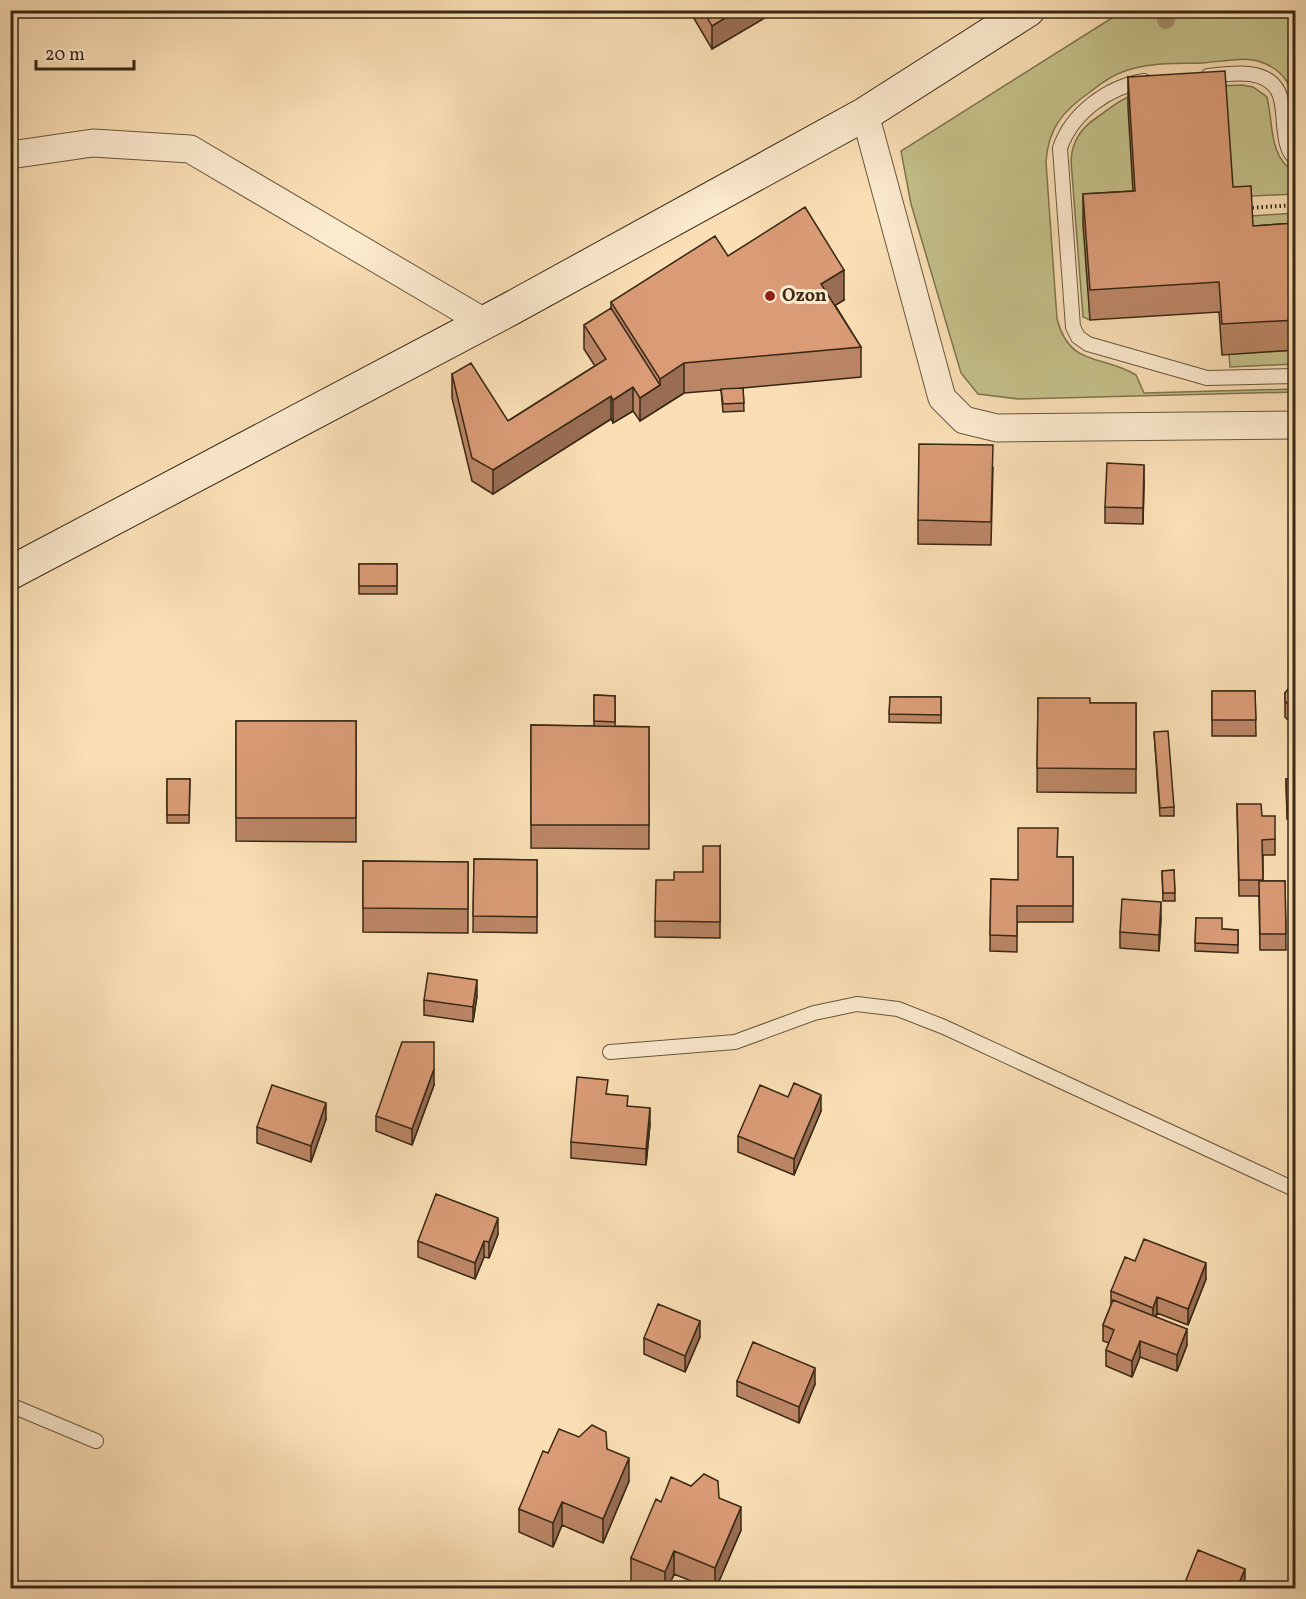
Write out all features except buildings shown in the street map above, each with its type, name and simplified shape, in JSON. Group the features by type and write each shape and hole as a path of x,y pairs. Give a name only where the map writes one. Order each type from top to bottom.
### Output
{"street":[{"path":"10,573 484,322 865,114 1018,13"},
{"path":"865,114 942,398 964,420 998,428 1296,425"},
{"path":"10,155 93,143 190,149 484,322"}],"lane":[{"path":"1198,76 1257,75 1269,82 1278,91 1286,144 1296,159"},
{"path":"1154,78 1130,83 1082,113 1072,122 1060,148 1073,327 1078,337 1088,344 1183,373 1230,379 1296,376"},
{"path":"610,1052 735,1042 814,1013 857,1004 898,1009 944,1027 1296,1190"},
{"path":"10,1405 96,1441"}],"path":[{"path":"1243,208 1296,205"}],"shaded area":[{"path":"1123,11 1295,11 1295,111 1290,88 1282,75 1270,66 1247,59 1134,68 1106,80 1072,106 1054,130 1047,150 1046,162 1057,319 1063,335 1079,353 1136,375 1144,393 1295,389 1295,392 1019,399 978,394 961,373 911,204 901,151"},
{"path":"1242,85 1253,87 1267,97 1273,140 1280,158 1295,173 1295,194 1231,197 1135,221 1090,320 1083,317 1071,161 1073,147 1079,135 1093,120 1135,94 1174,87"},
{"path":"1295,213 1295,253 1253,256 1251,216"},
{"path":"1295,350 1295,364 1230,367 1229,354"}],"place":[{"name":"Ozon","path":"770,296"}]}
